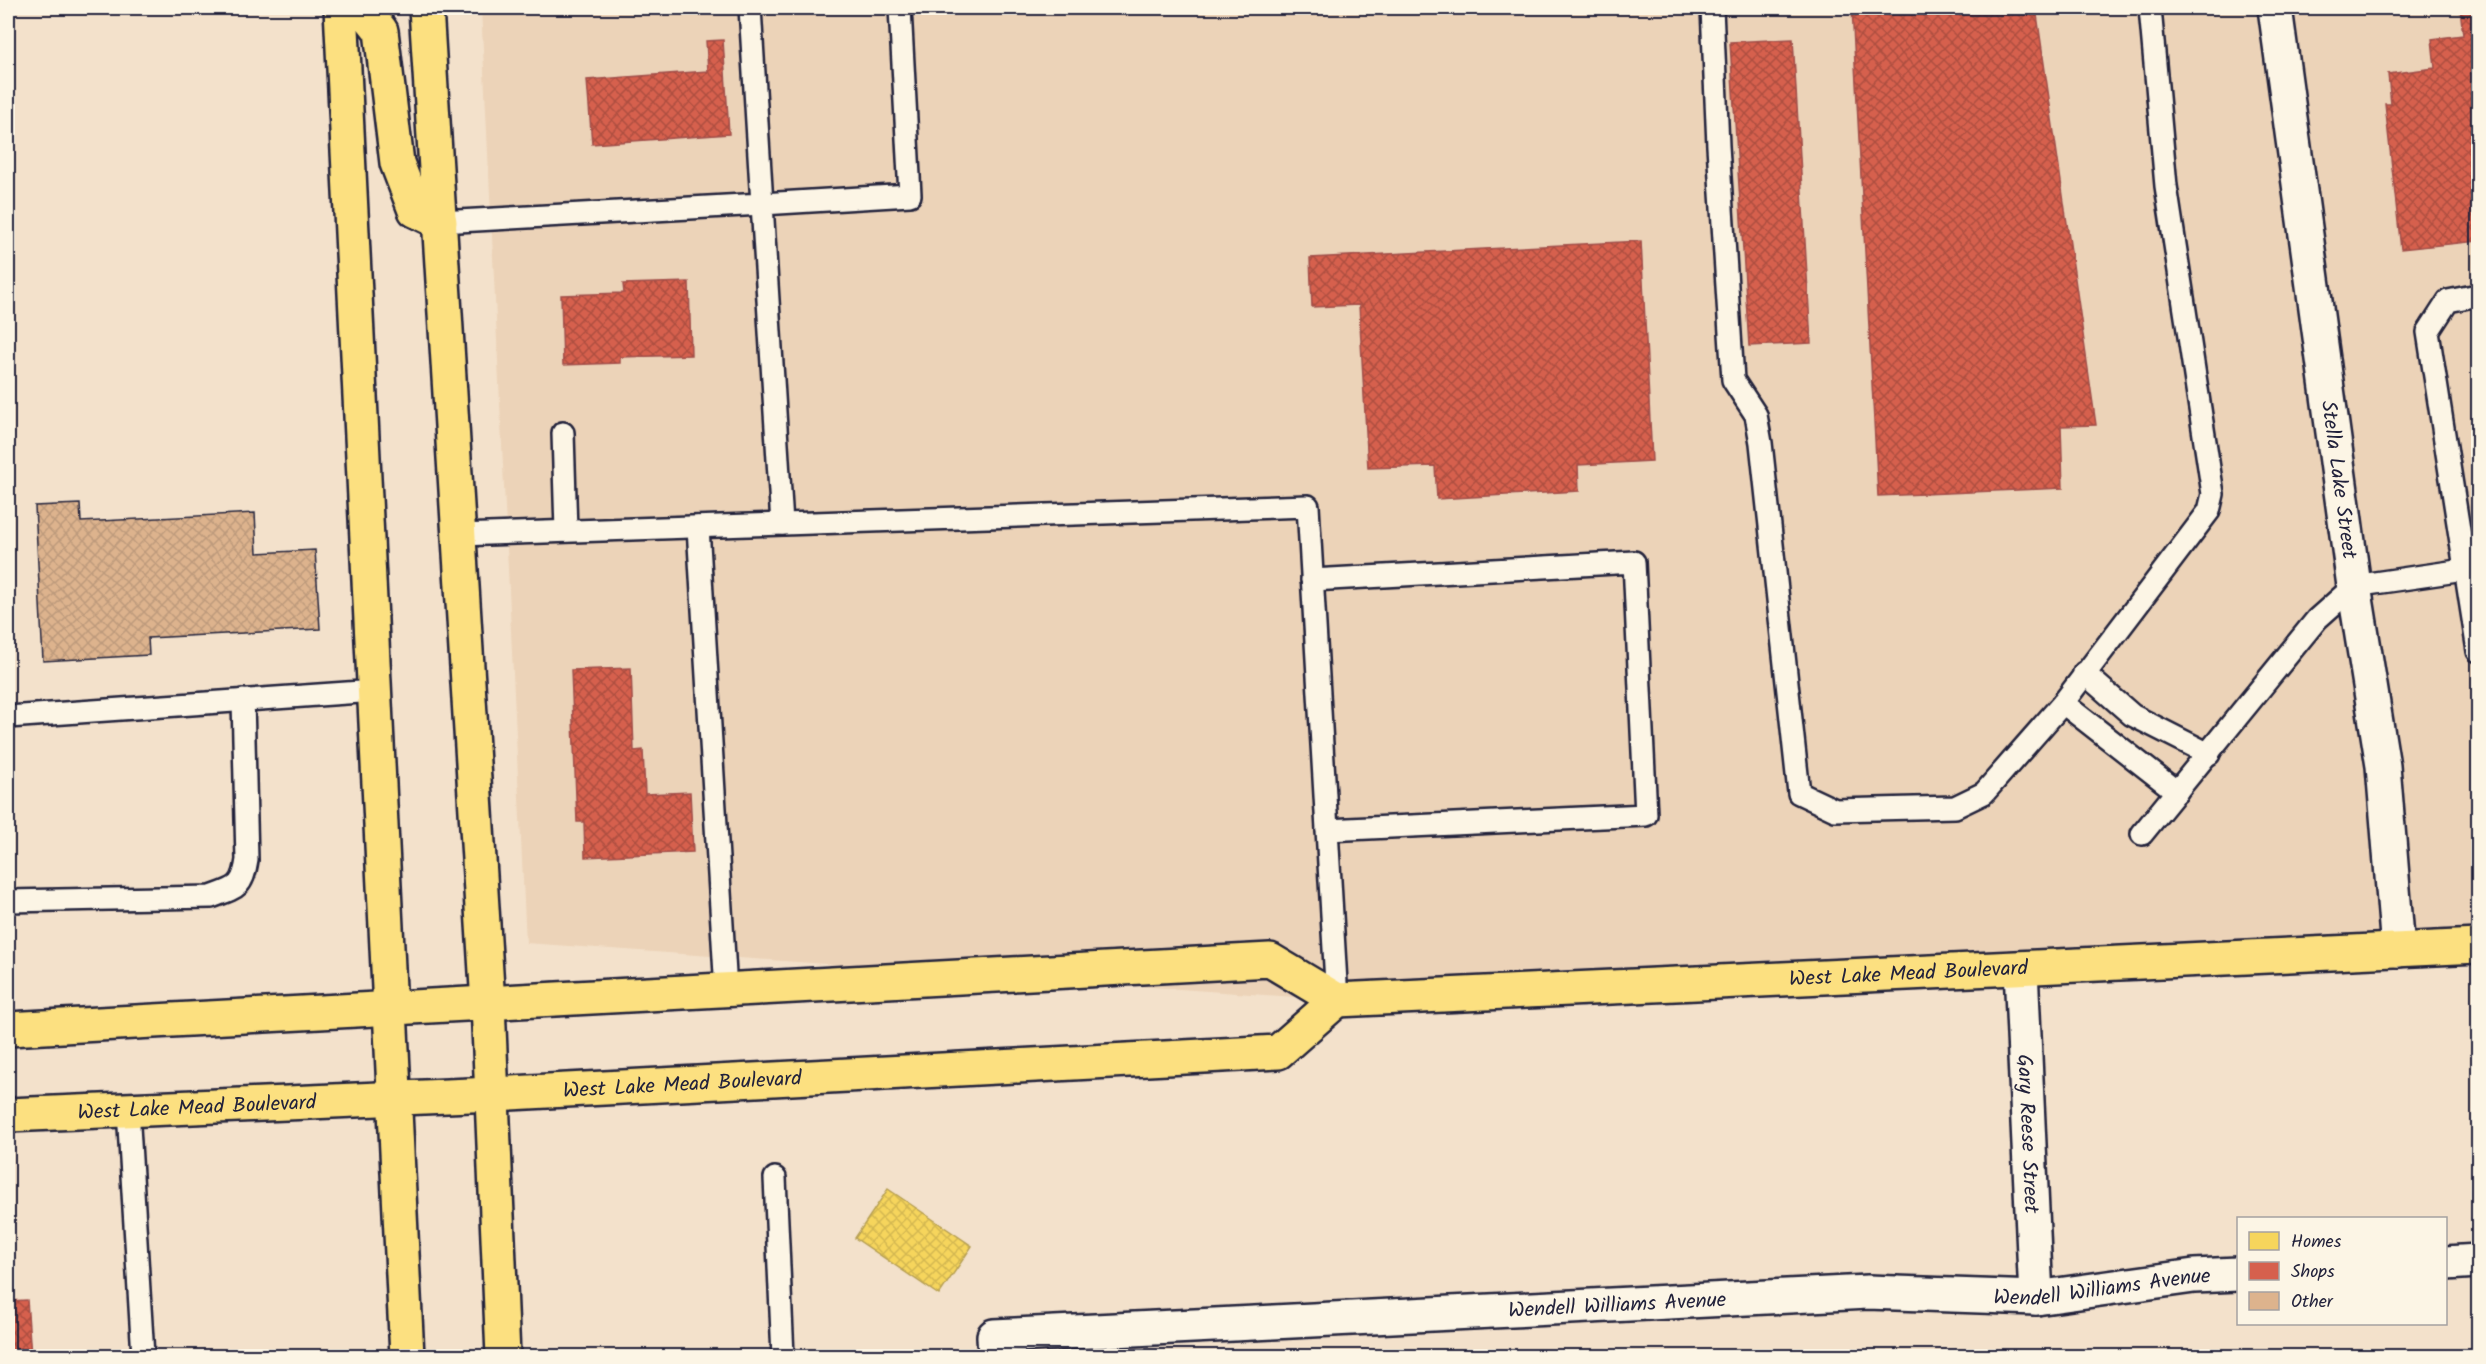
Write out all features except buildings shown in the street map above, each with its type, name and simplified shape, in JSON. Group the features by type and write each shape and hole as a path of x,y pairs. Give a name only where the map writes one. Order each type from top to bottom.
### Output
{"main road":[{"path":"341,8 407,1356"},
{"path":"363,8 381,31 397,163 416,210 440,222"},
{"path":"426,8 488,1004 503,1356"},
{"name":"West Lake Mead Boulevard","path":"8,1116 493,1094 1278,1052 1337,1000 2478,946"},
{"path":"8,1029 1270,960 1337,1000"}],"street":[{"name":"Stella Lake Street","path":"2275,8 2354,586 2384,766 2398,950"},
{"name":"Gary Reese Street","path":"2021,969 2036,1298"},
{"path":"2447,1263 2478,1261"},
{"name":"Wendell Williams Avenue","path":"994,1346 1868,1292 2036,1298 2194,1276 2237,1274"}],"lane":[{"path":"750,8 782,524"},
{"path":"440,222 910,195 900,8"},
{"path":"1712,8 1733,380 1756,415 1761,443 1798,793 1835,810 1954,807 1984,793 2063,703 2208,510 2213,494 2166,186 2150,8"},
{"path":"2478,295 2448,301 2428,332 2478,651"},
{"path":"563,433 566,531"},
{"path":"459,535 1308,506 1337,1000"},
{"path":"698,527 726,991"},
{"path":"1312,580 1634,562 1646,814 1327,830"},
{"path":"2142,834 2317,619 2354,586 2464,570"},
{"path":"2084,673 2132,714 2209,754"},
{"path":"8,717 375,692"},
{"path":"8,901 211,897 236,888 244,878 247,860 243,700"},
{"path":"2063,703 2177,792"},
{"path":"128,1110 143,1356"},
{"path":"775,1178 783,1356"}],"shaded area":[{"path":"481,8 2478,8 2478,946 1337,1000 526,943"}]}
